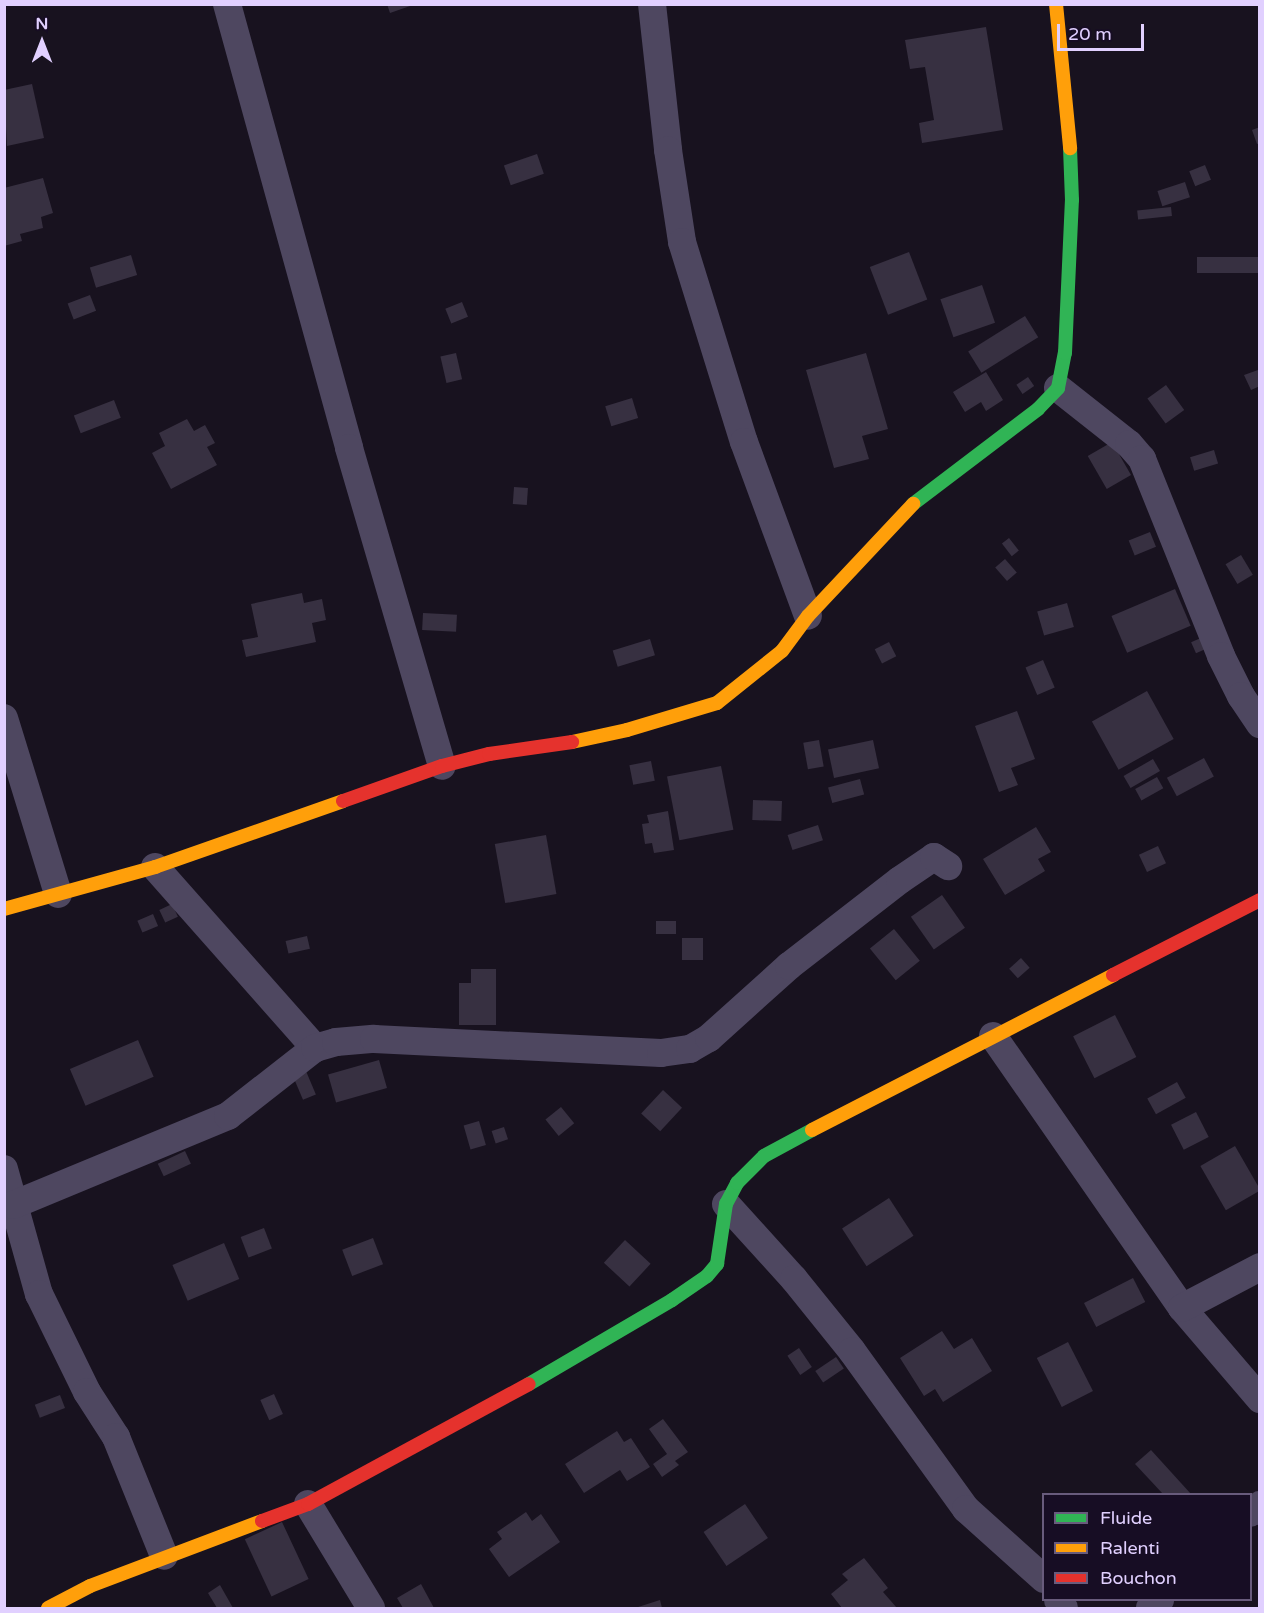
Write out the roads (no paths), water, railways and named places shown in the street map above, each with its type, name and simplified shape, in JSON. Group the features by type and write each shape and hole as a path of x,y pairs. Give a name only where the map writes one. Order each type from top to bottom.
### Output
{"street":[{"path":"227,4 349,448 442,766"},
{"path":"652,4 668,150 682,242 744,442 808,616"},
{"path":"4,909 155,867 442,766 489,754 567,743 627,730 717,703 783,651 808,616 912,505 1038,409 1058,388 1065,352 1072,200 1071,156 1056,4"},
{"path":"1058,388 1129,444 1142,459 1221,656 1241,696 1260,724"},
{"path":"4,718 58,894"},
{"path":"13,1205 228,1116 315,1048 336,1042 374,1039 661,1053 690,1049 709,1038 789,966 900,880 934,857 948,866"},
{"path":"155,867 315,1048"},
{"path":"48,1608 90,1586 164,1556 308,1504 474,1416 689,1289 707,1276 717,1264 726,1204 750,1168 777,1148 1260,900"},
{"path":"993,1036 1182,1308 1260,1399"},
{"path":"4,1169 39,1294 87,1392 116,1437 164,1556"},
{"path":"726,1204 794,1279 852,1352 921,1443 966,1509 1042,1577"},
{"path":"1182,1308 1260,1267"},
{"path":"308,1504 371,1608"}]}
